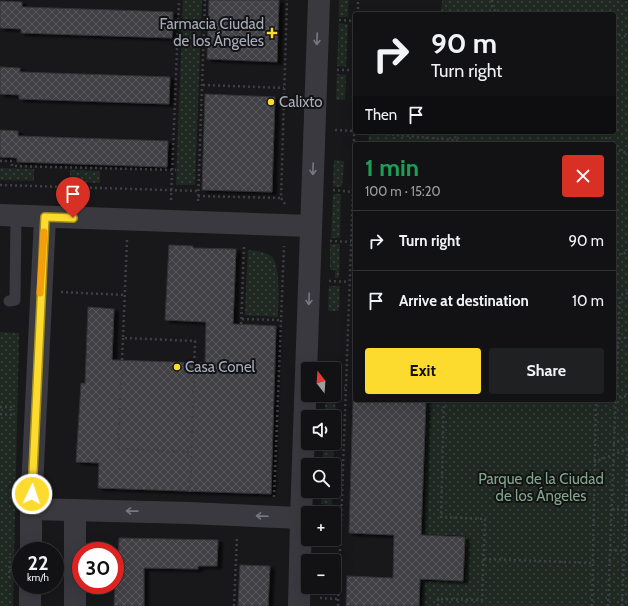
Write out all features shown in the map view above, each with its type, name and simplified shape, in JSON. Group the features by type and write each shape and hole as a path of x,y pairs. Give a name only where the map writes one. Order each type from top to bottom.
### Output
{"street":[{"path":"309,506 311,226 319,0"},
{"path":"8,216 311,226"},
{"path":"30,542 45,217"},
{"path":"31,509 189,513 238,516 301,512"},
{"path":"75,510 75,606"},
{"path":"307,602 308,546"},
{"path":"30,594 30,606"}],"lane":[{"path":"8,216 15,296 15,300 9,301"}],"path":[{"path":"170,221 171,190 174,170 179,0"},
{"path":"198,222 205,0"},
{"path":"286,205 281,198 287,0"},
{"path":"358,0 358,12"},
{"path":"492,0 492,6 496,12"},
{"path":"336,20 353,21"},
{"path":"616,34 628,36"},
{"path":"334,70 353,70"},
{"path":"202,85 284,88"},
{"path":"332,130 353,131"},
{"path":"385,134 455,140 460,142"},
{"path":"455,140 456,134"},
{"path":"616,150 628,154"},
{"path":"0,161 12,161 12,166 174,170"},
{"path":"0,185 199,191"},
{"path":"330,190 353,192 338,606"},
{"path":"198,196 281,198"},
{"path":"128,220 118,449 192,452"},
{"path":"328,240 351,242"},
{"path":"241,329 244,244"},
{"path":"268,499 274,499 284,246"},
{"path":"616,255 628,252"},
{"path":"326,281 349,282"},
{"path":"41,291 125,295"},
{"path":"616,382 620,295 628,293"},
{"path":"242,319 281,320"},
{"path":"616,340 628,337"},
{"path":"123,338 194,341 192,452 189,513"},
{"path":"341,388 346,388"},
{"path":"616,397 628,396"},
{"path":"438,606 438,599 482,600 484,559 484,519 441,517 444,402"},
{"path":"592,606 596,402"},
{"path":"608,606 615,402"},
{"path":"0,414 21,415"},
{"path":"614,443 628,437"},
{"path":"594,462 628,450 627,510 622,606"},
{"path":"612,509 627,510"},
{"path":"234,606 238,516"},
{"path":"610,550 624,551"},
{"path":"484,559 594,563"},
{"path":"307,602 338,599"}],"green space":[{"path":"183,0 202,0 195,185 176,185"},
{"path":"339,0 349,0 348,17 339,17"},
{"name":"Parque de la Ciudad de los Ángeles","path":"442,0 628,1 628,606 422,606 423,581 465,582 466,536 423,534 427,402 616,402 616,142 368,142 369,134 616,134 616,12 441,12"},
{"path":"339,23 348,24 346,67 337,66"},
{"path":"337,74 346,75 345,100 336,100"},
{"path":"334,160 344,161 342,187 333,187"},
{"path":"0,168 34,169 34,181 0,180"},
{"path":"70,170 100,171 100,183 70,182"},
{"path":"333,194 341,194 340,238 331,238"},
{"path":"330,244 340,244 339,278 335,278 335,270 330,270"},
{"path":"248,250 267,254 275,261 278,276 278,317 245,315"},
{"path":"329,286 340,286 339,311 328,311"},
{"path":"0,332 19,333 14,542 12,542 13,606 0,606"},
{"path":"325,402 336,402 335,410 325,410"},
{"path":"323,450 334,450 333,458 323,458"},
{"path":"321,498 332,498 332,505 321,504"}],"building":[{"path":"209,0 279,0 277,62 207,59"},
{"path":"0,1 22,2 22,7 173,12 172,38 21,33 21,29 0,28"},
{"path":"0,67 20,68 20,72 170,77 169,104 19,99 19,95 0,94"},
{"path":"205,94 275,97 272,192 202,190"},
{"path":"0,130 18,131 18,136 168,141 167,167 17,162 17,158 0,157"},
{"path":"169,245 193,246 193,248 236,249 233,324 276,326 271,494 98,488 99,463 76,462 81,383 85,384 88,307 114,309 112,360 205,363 206,322 165,320"},
{"path":"353,400 353,402 426,402 421,535 465,537 463,581 420,579 419,606 346,606 347,576 393,578 394,535 349,533"},
{"path":"119,538 218,540 217,566 198,566 198,569 144,568 144,606 114,606 115,594 124,594 124,542 119,542"},
{"path":"240,565 270,566 268,606 238,606"}],"slow traffic":[{"path":"40,293 44,232"}],"place":[{"name":"Farmacia Ciudad de los Ángeles","path":"272,33"},
{"name":"Calixto","path":"271,102"},
{"name":"Casa Conel","path":"177,367"}],"route":[{"path":"32,494 45,217 73,218"}]}
